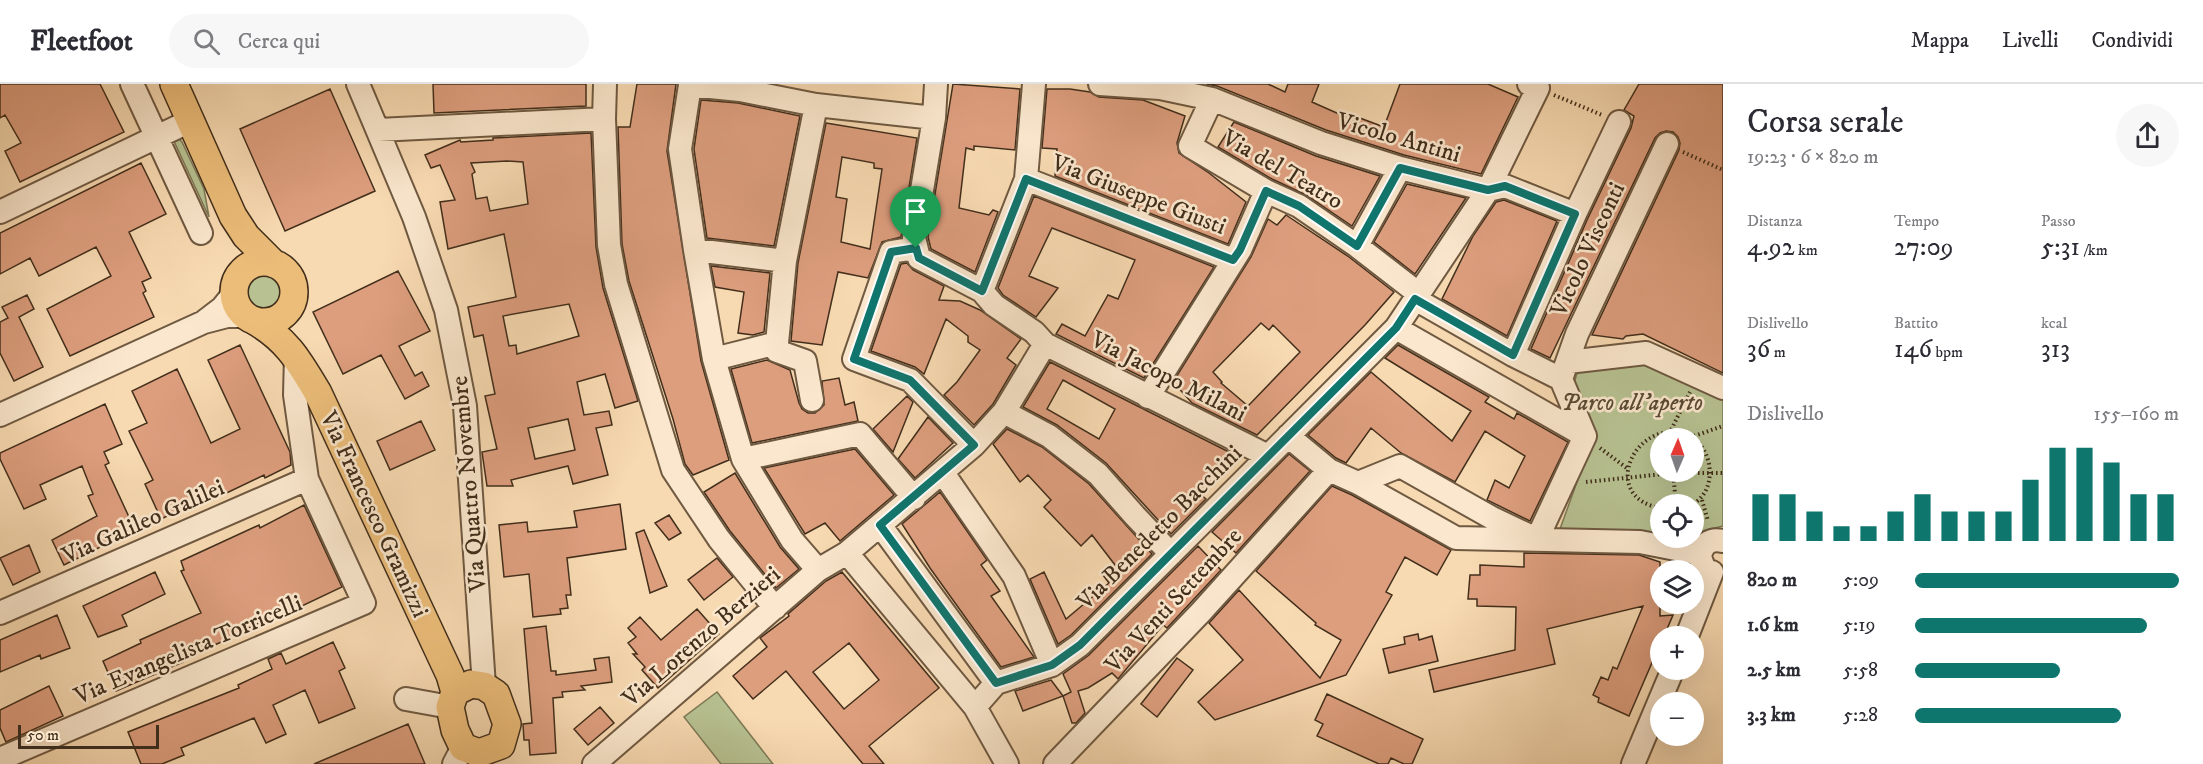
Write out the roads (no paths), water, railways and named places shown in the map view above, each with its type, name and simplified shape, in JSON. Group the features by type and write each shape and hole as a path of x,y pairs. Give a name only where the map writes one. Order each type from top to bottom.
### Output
{"main road":[{"name":"Via Francesco Gramizzi","path":"174,84 232,216 246,236 292,280 296,355"},
{"name":"Via Francesco Gramizzi","path":"232,216 238,255 234,288 237,306 250,318 272,330 296,355 318,393 462,689"},
{"path":"234,288 238,276 250,266 258,263 274,264"},
{"path":"250,318 271,321 287,312 292,304"},
{"name":"Via Quattro Novembre","path":"462,689 496,694 507,724 480,756 455,730 462,689"}],"street":[{"path":"132,84 201,233"},
{"name":"Via Quattro Novembre","path":"358,84 414,217 446,310 465,405 462,689"},
{"path":"605,84 604,119 609,245 614,274 673,470 719,539 775,608"},
{"path":"936,84 934,118 914,237 916,248 891,252 854,359 910,380 974,445"},
{"path":"982,291 1026,179 1034,84"},
{"name":"Vicolo Antini","path":"1100,84 1161,86 1212,99 1321,143 1400,168 1488,190 1505,186 1575,214"},
{"path":"818,570 792,540 743,459 714,358 694,250 680,149 690,85 741,87 816,105 934,118"},
{"name":"Via Benedetto Bacchini","path":"1003,681 1052,665 1080,645 1396,328 1488,190 1533,86"},
{"name":"Via del Teatro","path":"1212,99 1190,146 1266,191 1299,206 1357,246 1417,296 1513,355 1564,370"},
{"path":"812,400 805,361 777,351 777,343 785,261 816,105"},
{"path":"378,130 604,119"},
{"path":"0,212 190,121"},
{"path":"1513,355 1575,214 1619,122"},
{"name":"Vicolo Visconti","path":"1564,370 1577,334 1667,144"},
{"path":"1357,246 1400,168"},
{"name":"Via Giuseppe Giusti","path":"1026,179 1233,260"},
{"path":"1148,397 1240,250 1266,191"},
{"name":"Via Jacopo Milani","path":"916,248 919,258 982,291 994,305 1034,332 1046,344 1268,456"},
{"path":"694,250 785,261"},
{"path":"204,322 222,308 234,288"},
{"path":"0,415 204,322 227,316 250,318"},
{"path":"1396,328 1585,436"},
{"path":"714,358 777,343"},
{"name":"Via Lorenzo Berzieri","path":"594,764 818,570 847,554 974,445 1004,412 1046,344"},
{"path":"1537,539 1585,436 1564,370 1646,353 1723,388"},
{"path":"296,355 295,395 307,479"},
{"path":"1004,412 1048,436 1098,474 1171,554"},
{"path":"743,459 860,434 914,498"},
{"path":"1288,436 1329,470 1358,483 1456,538 1640,542 1691,552 1701,551"},
{"path":"1358,483 1400,466 1494,519 1537,539"},
{"name":"Via Venti Settembre","path":"1055,764 1201,612 1329,470"},
{"path":"943,473 1014,576 1052,665"},
{"name":"Via Evangelista Torricelli","path":"0,759 364,603 307,479"},
{"name":"Via Galileo Galilei","path":"0,613 307,479"},
{"path":"880,525 1003,681 975,707"},
{"path":"1692,626 1718,572 1702,564 1701,551 1709,541 1716,539 1716,533"},
{"path":"847,554 975,707 1007,764"},
{"path":"1633,764 1668,680"},
{"path":"406,699 462,689"}],"park label":[{"name":"Parco all'aperto","path":"1632,402"}]}
